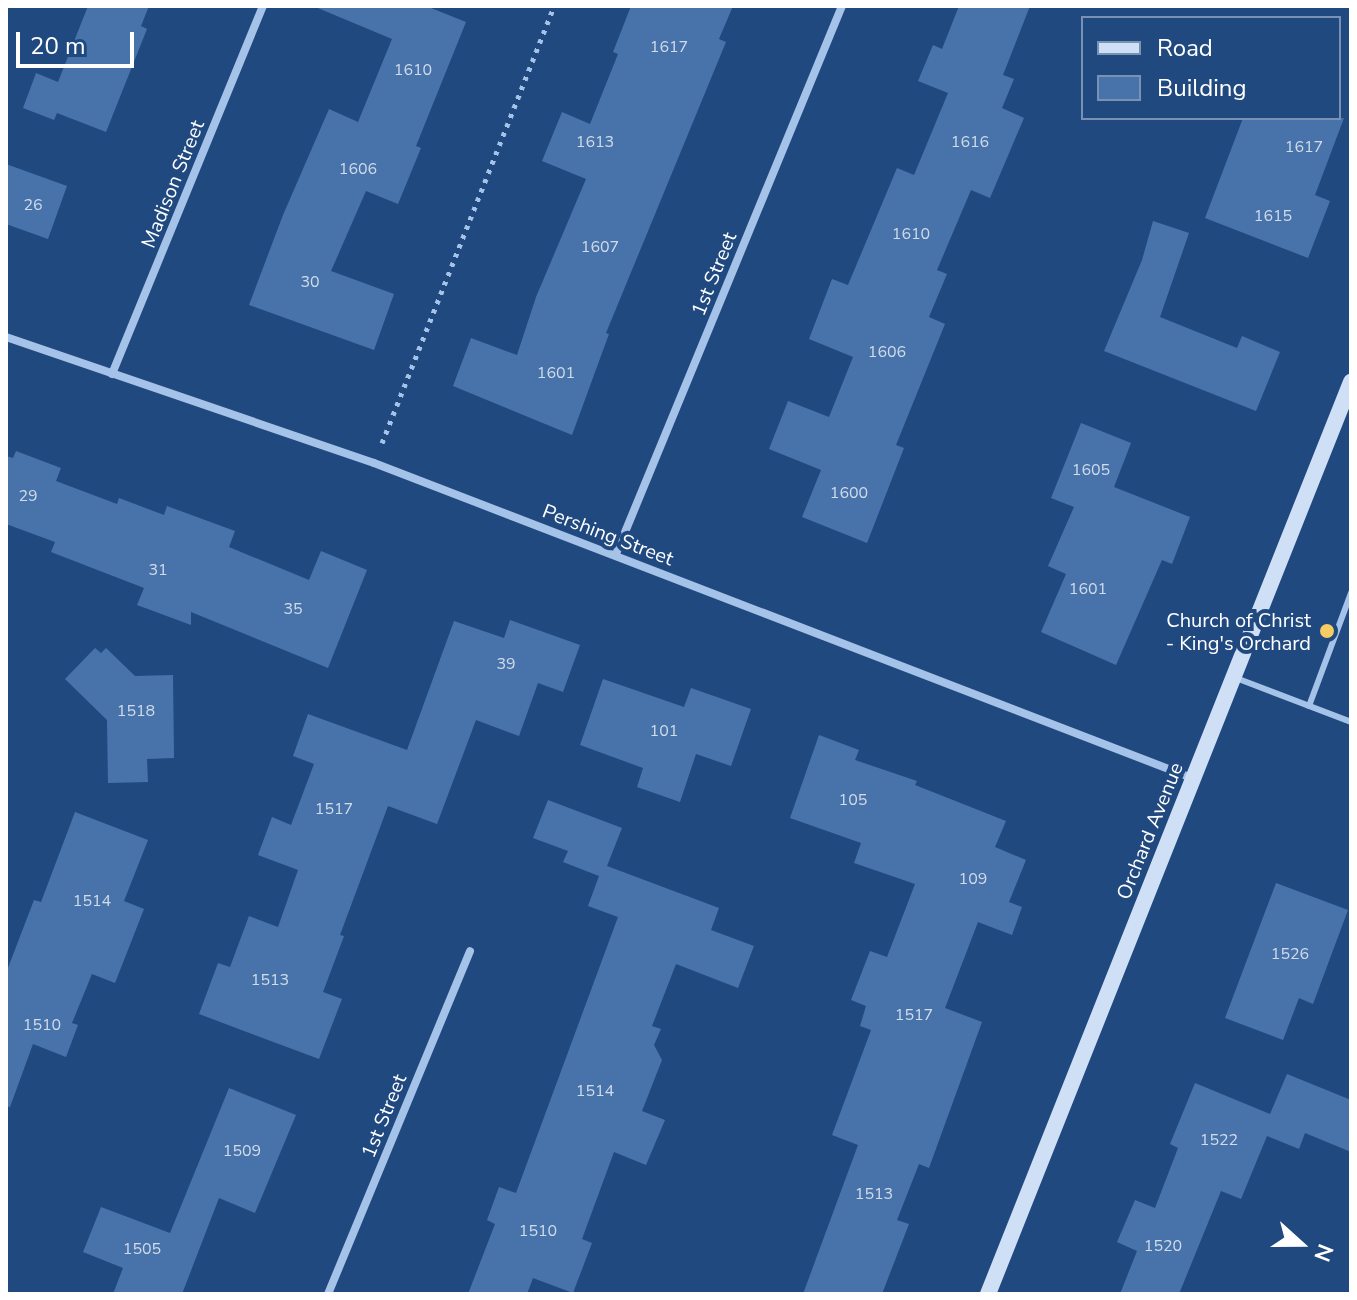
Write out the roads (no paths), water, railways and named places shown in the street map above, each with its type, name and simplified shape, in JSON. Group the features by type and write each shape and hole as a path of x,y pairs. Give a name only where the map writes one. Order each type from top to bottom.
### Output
{"street":[{"name":"Madison Street","path":"112,374 263,6"},
{"name":"1st Street","path":"616,554 842,6"},
{"name":"Pershing Street","path":"6,337 374,463 1192,778"},
{"name":"Orchard Avenue","path":"988,1294 1351,382"},
{"name":"1st Street","path":"328,1294 470,951"}],"lane":[{"path":"1309,706 1351,593"},
{"path":"1233,677 1351,722"}],"place":[{"name":"Church of Christ - King's Orchard","path":"1327,631"}]}
